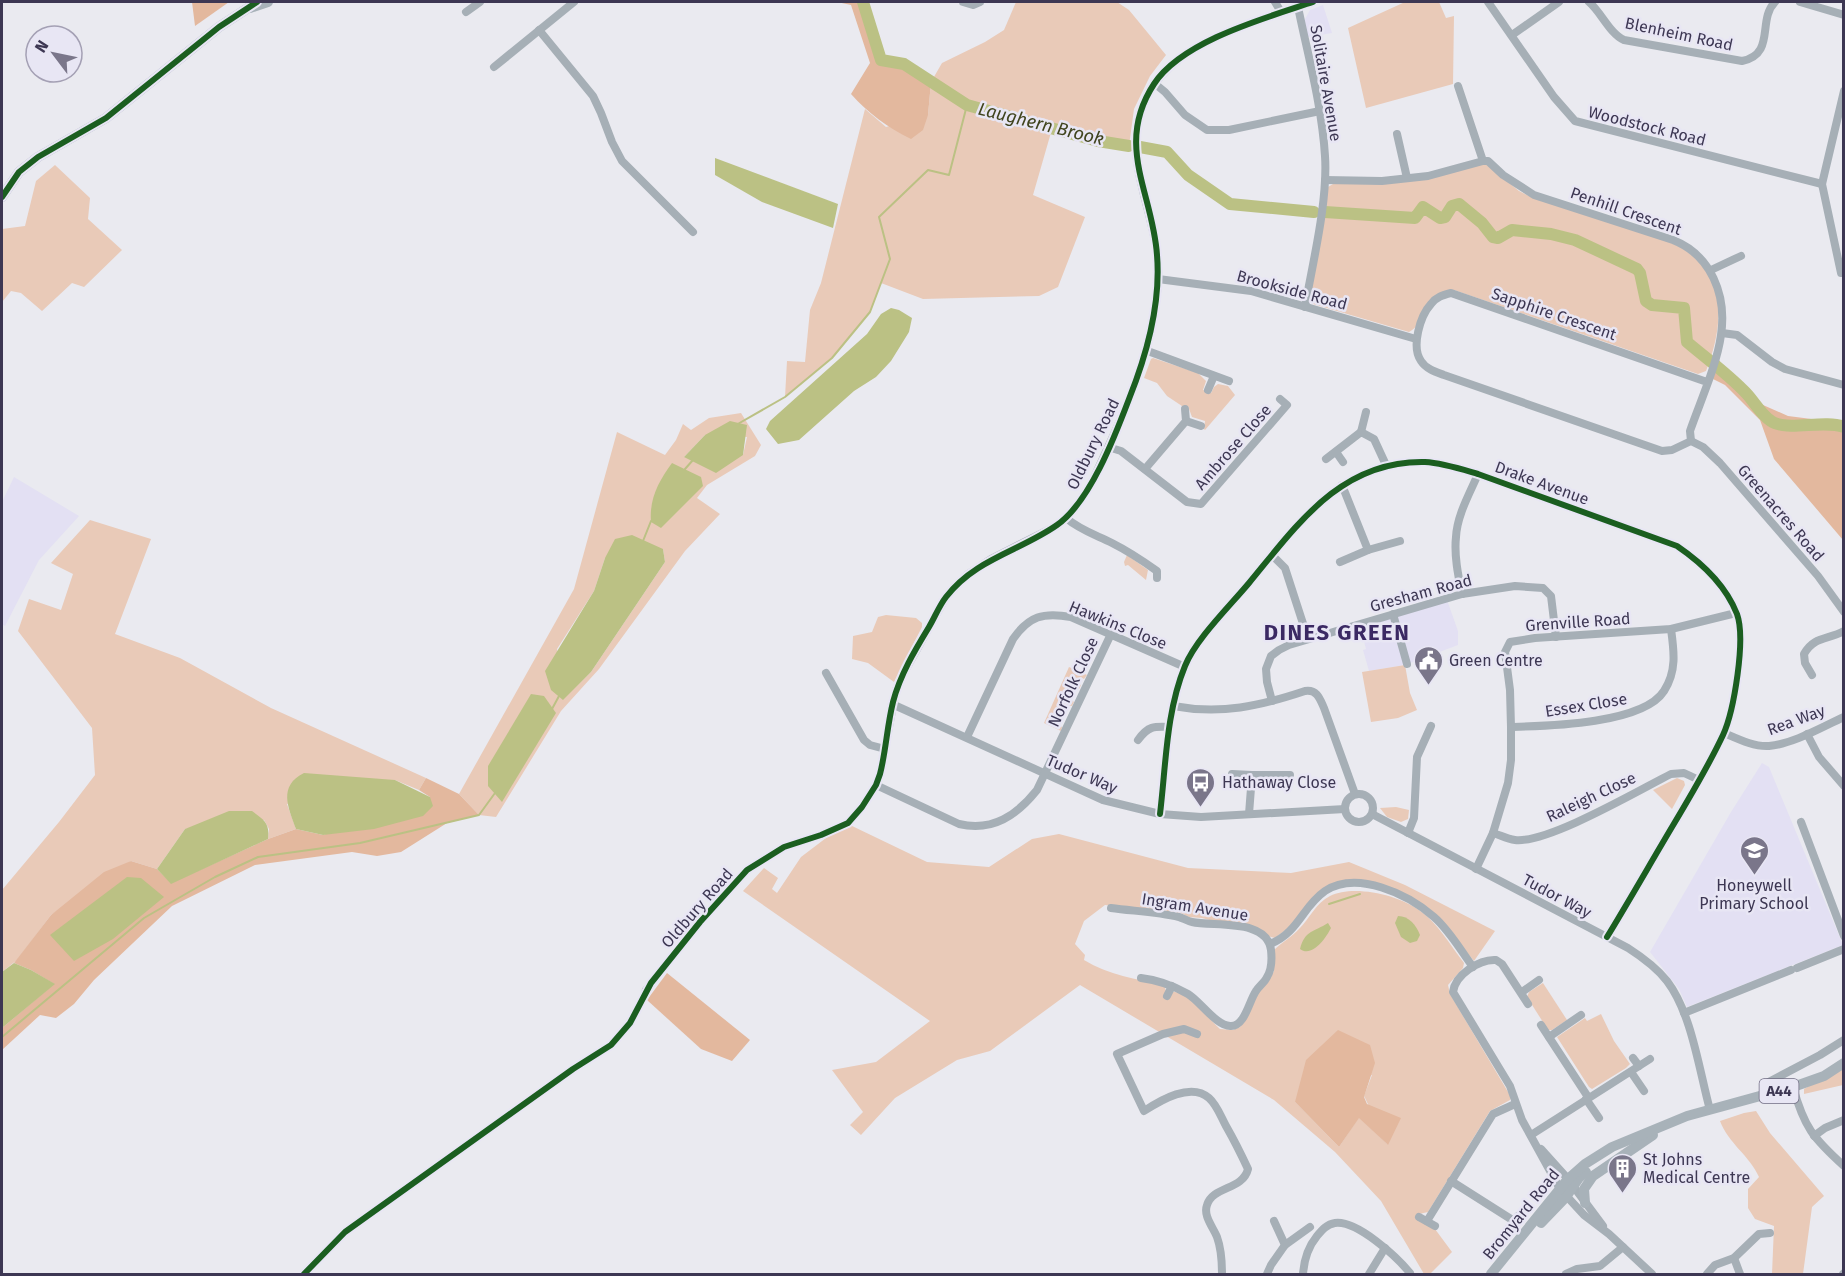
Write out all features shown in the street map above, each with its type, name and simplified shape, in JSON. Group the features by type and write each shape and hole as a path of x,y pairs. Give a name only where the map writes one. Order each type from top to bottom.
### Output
{"main road":[{"path":"2,197 20,172 38,157 106,118 219,27 257,2"},
{"path":"247,9 268,2"},
{"name":"Bromyard Road","path":"1491,1275 1563,1193 1585,1164 1612,1147 1676,1120 1824,1076 1844,1063"},
{"path":"1586,1203 1584,1190 1593,1176 1676,1120"}],"street":[{"path":"466,12 480,2"},
{"path":"494,67 574,2"},
{"path":"963,2 974,5 980,2"},
{"path":"1275,2 1281,12"},
{"name":"Oldbury Road","path":"646,990 700,922 747,870 784,847 848,823 876,785 883,765 892,704 901,678 946,597 968,574 991,559 1044,533 1066,518 1090,486 1129,400 1145,350 1158,279 1155,235 1137,164 1136,134 1142,105 1154,83 1185,53 1218,37 1313,2"},
{"name":"Woodstock Road","path":"1488,2 1554,97 1575,121 1822,184"},
{"path":"1512,35 1559,2"},
{"name":"Blenheim Road","path":"1589,2 1598,10 1613,32 1624,40 1742,61 1760,50 1768,13 1775,2"},
{"path":"1800,2 1844,15"},
{"name":"Solitaire Avenue","path":"1298,7 1320,111 1325,157 1325,180 1320,218 1305,307"},
{"path":"538,30 593,96 614,148 622,161 693,232"},
{"path":"1154,83 1185,115 1207,130 1229,130 1320,111"},
{"path":"1325,180 1374,181 1407,178 1453,171 1483,161 1458,87"},
{"path":"1841,273 1822,184 1844,91"},
{"path":"1397,134 1407,178"},
{"name":"Penhill Crescent","path":"1483,161 1488,161 1503,175 1534,195 1681,243 1693,251 1710,270 1718,288 1722,312 1722,333 1690,431 1691,441"},
{"path":"1710,270 1741,256"},
{"name":"Brookside Road","path":"1158,279 1251,291 1416,339"},
{"name":"Sapphire Crescent","path":"1416,339 1426,310 1432,302 1441,295 1451,293 1707,382"},
{"path":"1722,333 1737,335 1772,362 1785,369 1844,385"},
{"path":"1416,339 1416,348 1423,364 1444,375 1649,448 1662,451 1672,450 1691,441"},
{"path":"1145,350 1228,381"},
{"path":"1208,390 1215,376"},
{"name":"Ambrose Close","path":"1280,399 1296,412"},
{"name":"Ambrose Close","path":"1108,447 1121,451 1187,501 1201,504 1287,405"},
{"path":"1145,469 1186,422 1185,409"},
{"path":"1361,432 1366,412"},
{"path":"1186,422 1201,426"},
{"path":"1326,459 1356,433 1361,432 1374,439 1386,465"},
{"name":"Greenacres Road","path":"1691,441 1703,447 1720,463 1818,576 1844,612"},
{"path":"1336,452 1343,462"},
{"name":"Drake Avenue","path":"1160,814 1173,706 1185,667 1199,643 1321,500 1359,475 1386,465 1426,462 1478,474 1677,546 1701,564 1718,583 1728,596 1736,613 1741,649 1724,733 1607,937"},
{"path":"1462,594 1458,574 1456,536 1459,522 1478,474"},
{"path":"1342,485 1368,550"},
{"path":"1066,518 1076,527 1134,555 1157,571 1157,578"},
{"path":"1340,562 1368,550 1400,541"},
{"path":"1272,555 1285,568 1308,639"},
{"name":"Gresham Road","path":"1272,701 1265,674 1271,656 1279,650 1308,639 1462,594 1515,586 1544,588 1551,596 1556,637"},
{"name":"Grenville Road","path":"1476,868 1493,833 1508,783 1511,727 1506,648 1514,640 1671,629 1736,613"},
{"name":"Hawkins Close","path":"967,737 1012,639 1022,626 1041,616 1057,614 1071,616 1185,667"},
{"path":"1393,614 1407,664"},
{"name":"Essex Close","path":"1511,727 1573,723 1607,718 1646,707 1664,692 1673,670 1671,629"},
{"path":"1812,675 1805,663 1804,654 1808,645 1844,631"},
{"name":"Norfolk Close","path":"876,785 959,824 986,826 1018,812 1037,790 1111,634"},
{"path":"826,673 864,740 870,745 885,749"},
{"path":"1173,706 1216,711 1238,709 1310,691 1319,697 1355,794 1346,802 1347,816 1360,822 1372,814"},
{"name":"Tudor Way","path":"892,704 1103,800 1160,814 1201,817 1345,808"},
{"name":"Rea Way","path":"1724,733 1745,742 1769,746 1807,734 1844,717"},
{"path":"1138,740 1146,729 1155,726 1170,727"},
{"path":"1408,833 1414,818 1417,757 1431,726"},
{"path":"1807,734 1819,757 1844,786"},
{"name":"Raleigh Close","path":"1493,833 1514,840 1550,833 1671,774 1684,773 1699,780"},
{"path":"1232,774 1290,776"},
{"path":"1250,814 1252,775"},
{"name":"Tudor Way","path":"1355,794 1367,796 1373,807 1372,814 1645,959 1667,981 1684,1013 1710,1110"},
{"path":"1802,822 1844,936"},
{"path":"1141,978 1161,980 1190,995 1224,1025 1232,1026 1239,1023 1251,997 1267,977 1272,958 1270,944 1289,934 1325,891 1338,885 1353,883 1385,889 1420,906 1435,917 1473,968"},
{"name":"Ingram Avenue","path":"1111,908 1180,917 1192,922 1245,926 1264,936 1270,944"},
{"path":"1684,1013 1844,949"},
{"path":"1528,1004 1502,964 1496,960 1487,960 1473,968 1460,977 1454,985 1453,992 1510,1086 1522,1120 1563,1193 1584,1215 1623,1246 1652,1275"},
{"path":"1522,992 1539,980"},
{"path":"1167,996 1172,986"},
{"path":"1549,1036 1581,1015"},
{"path":"1541,1025 1599,1118"},
{"path":"1197,1034 1184,1029 1163,1034 1117,1054 1144,1111 1180,1093 1202,1094 1208,1097 1216,1106 1248,1168 1243,1180 1218,1194 1207,1204 1206,1215 1217,1238 1222,1275"},
{"path":"1764,1094 1763,1084 1844,1040"},
{"path":"1633,1058 1639,1066"},
{"path":"1531,1135 1650,1059"},
{"path":"1631,1072 1644,1091"},
{"path":"1793,1087 1806,1126 1844,1166"},
{"path":"1435,1226 1423,1219 1451,1181 1493,1114 1515,1104"},
{"path":"1814,1137 1825,1128 1844,1120"},
{"path":"1536,1143 1571,1182 1609,1234"},
{"path":"1451,1181 1516,1219 1508,1229"},
{"path":"1274,1221 1285,1245"},
{"path":"1303,1275 1311,1244 1324,1228 1335,1223 1347,1224 1356,1228 1385,1248 1410,1273"},
{"path":"1267,1275 1285,1245 1310,1227"},
{"path":"1707,1275 1715,1265 1734,1258 1759,1234 1770,1233"},
{"path":"1566,1275 1577,1269 1600,1266 1623,1246"},
{"path":"1369,1275 1385,1248"},
{"path":"1734,1258 1740,1275"}],"shaded area":[{"path":"192,2 229,2 195,26"},
{"path":"837,2 863,2 881,59 904,64 931,82 928,115 923,130 911,139 879,120 851,94 870,63 851,5"},
{"path":"1016,2 1117,2 1129,10 1166,55 1150,76 1134,109 1129,146 1098,141 1052,129 1033,195 1085,217 1058,287 1039,296 923,299 881,283 870,312 832,358 785,397 787,361 805,362 810,310 821,283 865,109 886,127 928,115 931,82 942,63 1004,30"},
{"path":"1405,2 1439,2 1446,18 1454,16 1453,84 1366,108 1348,28"},
{"path":"1323,5 1332,33 1308,37 1304,21 1310,10"},
{"path":"715,158 838,204 833,228 762,202 715,175"},
{"path":"1485,163 1519,191 1533,198 1670,242 1689,253 1712,280 1717,297 1717,333 1706,371 1698,374 1454,290 1432,298 1427,303 1416,327 1409,332 1313,304 1310,297 1328,187 1333,184 1370,184"},
{"path":"55,165 90,198 88,219 122,250 84,287 72,283 42,311 21,293 11,291 2,302 2,229 25,226 36,181"},
{"path":"891,308 912,318 909,332 891,361 876,377 854,391 799,440 778,444 766,429 770,421 867,334 881,314"},
{"path":"1153,358 1198,373 1206,381 1203,390 1211,393 1218,384 1228,386 1235,395 1205,430 1205,421 1192,417 1188,406 1182,406 1167,396 1157,383 1144,378"},
{"path":"1719,360 1724,371 1754,401 1788,416 1843,423 1843,540 1774,459 1760,420 1725,385 1713,379"},
{"path":"741,413 761,445 755,456 707,485 697,498 720,514 685,551 599,669 561,711 496,817 479,815 459,794 574,589 617,432 665,455 676,440 683,424 691,430 709,418","holes":["705,435 747,437 743,455 684,457","663,549 665,562 591,672 563,699 557,649 594,591 605,558"]},
{"path":"730,421 747,425 743,455 716,473 684,457 705,435"},
{"path":"672,463 701,477 703,486 661,528 651,522 653,498 659,483"},
{"path":"14,477 79,516 39,560 5,626 2,624 2,502"},
{"path":"90,520 151,539 115,634 180,658 271,708 426,778 419,790 395,780 287,804 296,829 268,839 269,829 264,820 185,829 157,869 131,861 51,915 17,960 2,972 2,890 95,775 92,728 18,631 29,599 61,610 73,574 51,563"},
{"path":"632,535 663,549 665,562 591,672 563,700 551,690 545,671 594,591 605,558 615,539"},
{"path":"1127,555 1148,570 1146,580 1128,565 1125,566"},
{"path":"1447,600 1458,631 1458,645 1405,665 1369,671 1360,626"},
{"path":"886,615 916,618 922,623 894,682 868,663 852,659 853,636 872,632 878,617"},
{"path":"1405,665 1410,693 1417,710 1398,718 1371,722 1362,672"},
{"path":"1069,667 1087,675 1084,679 1080,677 1077,683 1081,685 1079,689 1075,688 1070,699 1074,702 1072,706 1067,705 1058,725 1062,727 1061,731 1044,723"},
{"path":"531,694 544,696 556,713 502,802 488,786 488,766"},
{"name":"Honeywell Primary School","path":"1762,763 1769,767 1843,945 1687,1007 1679,989 1650,952"},
{"path":"304,773 395,780 430,797 433,806 423,816 374,829 323,835 296,829 288,805 288,791 296,778"},
{"path":"426,778 459,794 479,815 447,823 401,852 377,856 352,852 255,865 172,906 94,980 74,1004 56,1018 40,1015 2,1050 2,1028 54,984 14,963 51,915 104,872 131,861 157,869 171,883 268,839 296,829 323,835 430,797 419,790"},
{"path":"1677,778 1684,781 1685,785 1672,809 1653,790"},
{"path":"1396,807 1409,810 1408,819 1401,822 1387,817 1380,808"},
{"path":"229,811 252,811 265,822 268,839 171,884 157,869 185,829"},
{"path":"850,825 927,862 989,867 1032,839 1059,834 1188,868 1291,873 1349,862 1405,885 1495,931 1474,961 1441,921 1389,888 1334,883 1292,925 1275,938 1202,918 1189,917 1181,913 1105,905 1084,921 1075,944 1085,955 1084,960 1093,965 1113,973 1164,985 1166,991 1180,993 1191,1000 1220,1029 1233,1030 1240,1027 1256,995 1274,971 1274,950 1296,932 1317,907 1330,896 1351,891 1376,893 1400,900 1426,915 1464,963 1463,968 1448,985 1450,994 1511,1097 1510,1100 1490,1111 1428,1212 1419,1214 1435,1229 1452,1252 1430,1274 1424,1274 1381,1201 1335,1152 1274,1100 1080,985 990,1051 957,1060 895,1098 861,1135 850,1125 863,1112 832,1070 876,1062 930,1021 743,891 764,868 778,878 772,889 777,893 801,857 826,838","holes":["1372,1075 1364,1096 1388,1145 1359,1117 1339,1147 1295,1102"]},
{"path":"127,877 141,878 164,897 113,939 74,961 50,935"},
{"path":"1398,916 1409,919 1414,925 1420,935 1417,941 1410,943 1401,937 1395,923"},
{"path":"1328,923 1331,928 1318,946 1309,951 1300,949 1307,935"},
{"path":"14,963 55,984 2,1028 2,972"},
{"path":"667,973 750,1040 732,1061 701,1049 647,1000"},
{"path":"1543,983 1567,1020 1552,1030 1548,1030 1527,997 1529,992"},
{"path":"1601,1014 1614,1041 1630,1064 1592,1089 1557,1037 1585,1018 1587,1021"},
{"path":"1338,1030 1370,1045 1375,1063 1364,1097 1367,1104 1401,1118 1388,1145 1359,1118 1339,1147 1295,1102 1306,1060"},
{"path":"1843,1067 1843,1085 1804,1094 1804,1089"},
{"path":"1756,1111 1770,1133 1824,1196 1812,1207 1803,1274 1772,1274 1774,1226 1755,1219 1748,1208 1748,1189 1759,1177 1750,1162 1728,1136 1720,1121"}],"waterway":[{"name":"Laughern Brook","path":"863,2 881,60 904,64 967,105 1098,141 1129,146"},
{"path":"736,425 785,397 832,358 870,312 890,259 879,217 928,170 949,175 967,105"},
{"name":"Laughern Brook","path":"1140,147 1167,152 1188,175 1230,204 1314,212"},
{"name":"Laughern Brook","path":"1325,212 1415,218 1423,207 1440,218 1445,217 1452,206 1459,204 1482,223 1493,237 1498,238 1512,230 1551,234 1575,240 1637,269 1640,273 1646,301 1652,305 1684,308 1687,342 1739,386 1771,421 1795,426 1826,424 1844,427"},
{"path":"685,469 693,460"},
{"path":"643,541 651,521"},
{"path":"552,709 559,696"},
{"path":"2,1037 144,918 215,877 258,857 360,843 479,815 495,793"},
{"path":"1329,904 1360,894"}],"cycle path":[{"path":"2,197 19,172 38,157 106,118 219,27 257,2"},
{"path":"304,1274 345,1232 573,1069 611,1045 630,1023 651,983 700,922 747,870 784,847 848,823 862,807 880,774 896,692 913,654 944,600 970,573 998,556 1043,534 1069,514 1091,485 1136,382 1147,346 1157,291 1158,273 1154,232 1136,149 1137,128 1142,106 1154,84 1184,55 1204,43 1249,24 1313,2"},
{"path":"1160,814 1170,720 1185,666 1205,634 1285,539 1324,500 1345,484 1369,472 1395,464 1425,462 1459,468 1677,546 1720,585 1737,614 1740,640 1738,675 1723,735 1692,793 1607,937"}],"place":[{"name":"Green Centre","path":"1428,686"},
{"name":"Hathaway Close","path":"1201,808"},
{"name":"Honeywell Primary School","path":"1754,876"},
{"name":"St Johns Medical Centre","path":"1622,1194"}],"district":[{"name":"DINES GREEN","path":"1337,632"}]}
